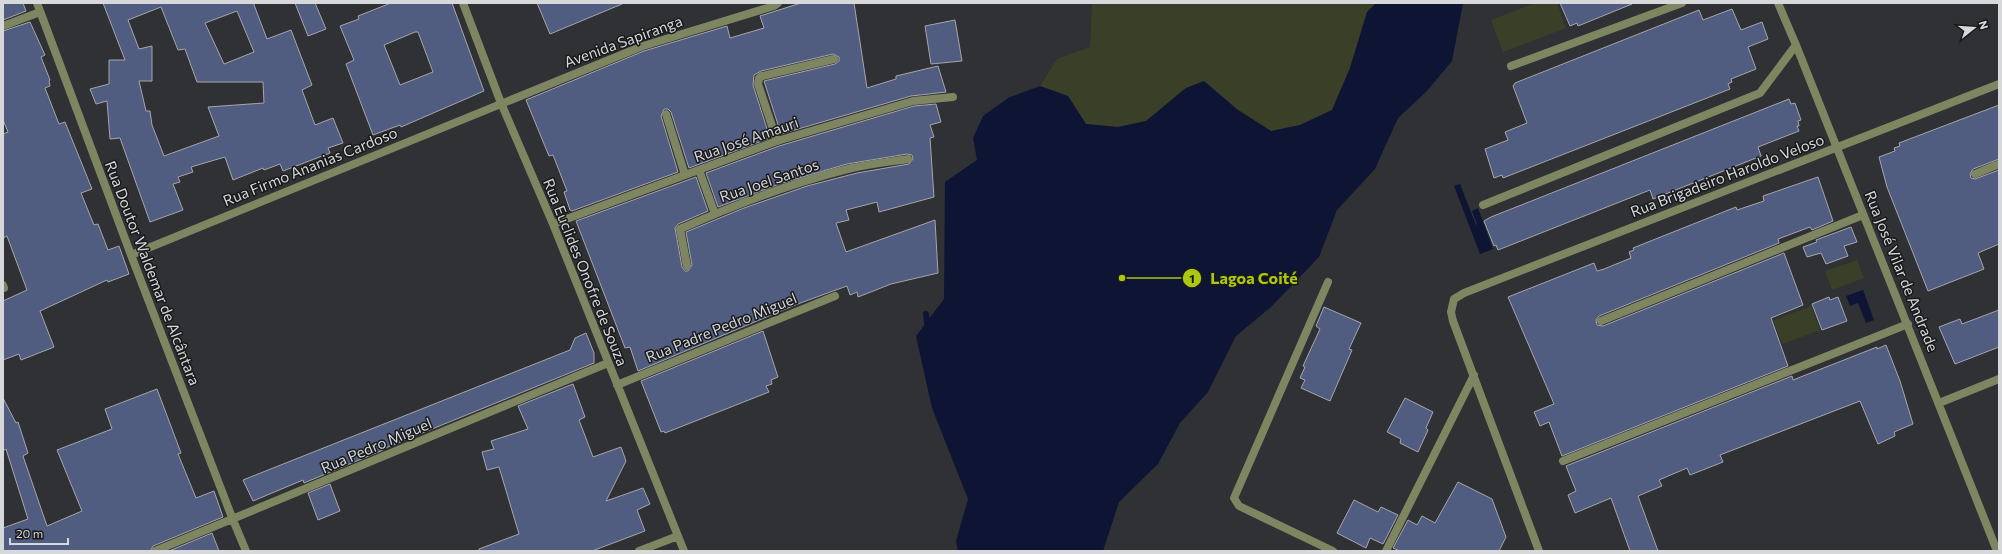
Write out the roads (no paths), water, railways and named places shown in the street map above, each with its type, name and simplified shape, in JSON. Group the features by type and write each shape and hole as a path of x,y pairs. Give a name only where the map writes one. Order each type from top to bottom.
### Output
{"street":[{"name":"Rua Doutor Waldemar de Alcântara","path":"37,3 131,255 246,551"},
{"name":"Rua Euclides Onofre de Souza","path":"463,3 501,103 553,224 684,551"},
{"name":"Avenida Sapiranga","path":"501,103 642,46 774,6 778,3"},
{"path":"1511,66 1682,3"},
{"name":"Rua José Vilar de Andrade","path":"1778,3 1908,324 1997,551"},
{"path":"3,26 40,12"},
{"path":"1483,205 1760,93 1796,45"},
{"path":"777,141 758,84 759,78 762,76 834,59"},
{"name":"Rua Brigadeiro Haroldo Veloso","path":"1474,375 1451,312 1454,299 1464,293 1999,84"},
{"name":"Rua José Amauri","path":"553,224 777,141 913,101 953,97"},
{"name":"Rua Firmo Ananias Cardoso","path":"131,255 501,103"},
{"path":"666,114 685,175"},
{"name":"Rua Joel Santos","path":"687,266 680,229 715,214 811,179 850,168 908,159"},
{"path":"1975,174 1999,164"},
{"path":"699,170 715,214"},
{"path":"1601,321 1863,215"},
{"path":"1328,282 1234,498 1240,506 1333,551"},
{"name":"Rua Padre Pedro Miguel","path":"617,385 835,296"},
{"path":"1563,461 1908,324"},
{"name":"Rua Pedro Miguel","path":"155,551 233,520 608,363"},
{"path":"1386,551 1474,375"},
{"path":"1474,375 1538,551"},
{"path":"1939,403 1999,380"},
{"path":"639,551 678,536"}],"water":[{"path":"1376,3 1463,3 1452,61 1426,92 1398,118 1375,169 1337,210 1319,257 1271,307 1236,336 1208,392 1180,423 1158,464 1119,502 1103,551 958,551 956,541 968,499 932,408 916,336 944,299 945,182 977,160 973,138 983,116 1008,98 1040,86 1068,96 1086,124 1118,127 1146,121 1186,88 1204,81 1238,110 1271,131 1300,125 1332,110 1350,68 1367,12"},
{"path":"1460,184 1476,225 1477,224 1472,211 1478,208 1493,249 1480,254 1454,186"},
{"path":"1863,290 1874,320 1866,323 1858,303 1850,306 1846,296"}],"waterway":[{"path":"926,314 928,328"}],"place":[{"name":"Lagoa Coité","path":"1122,278"}]}
